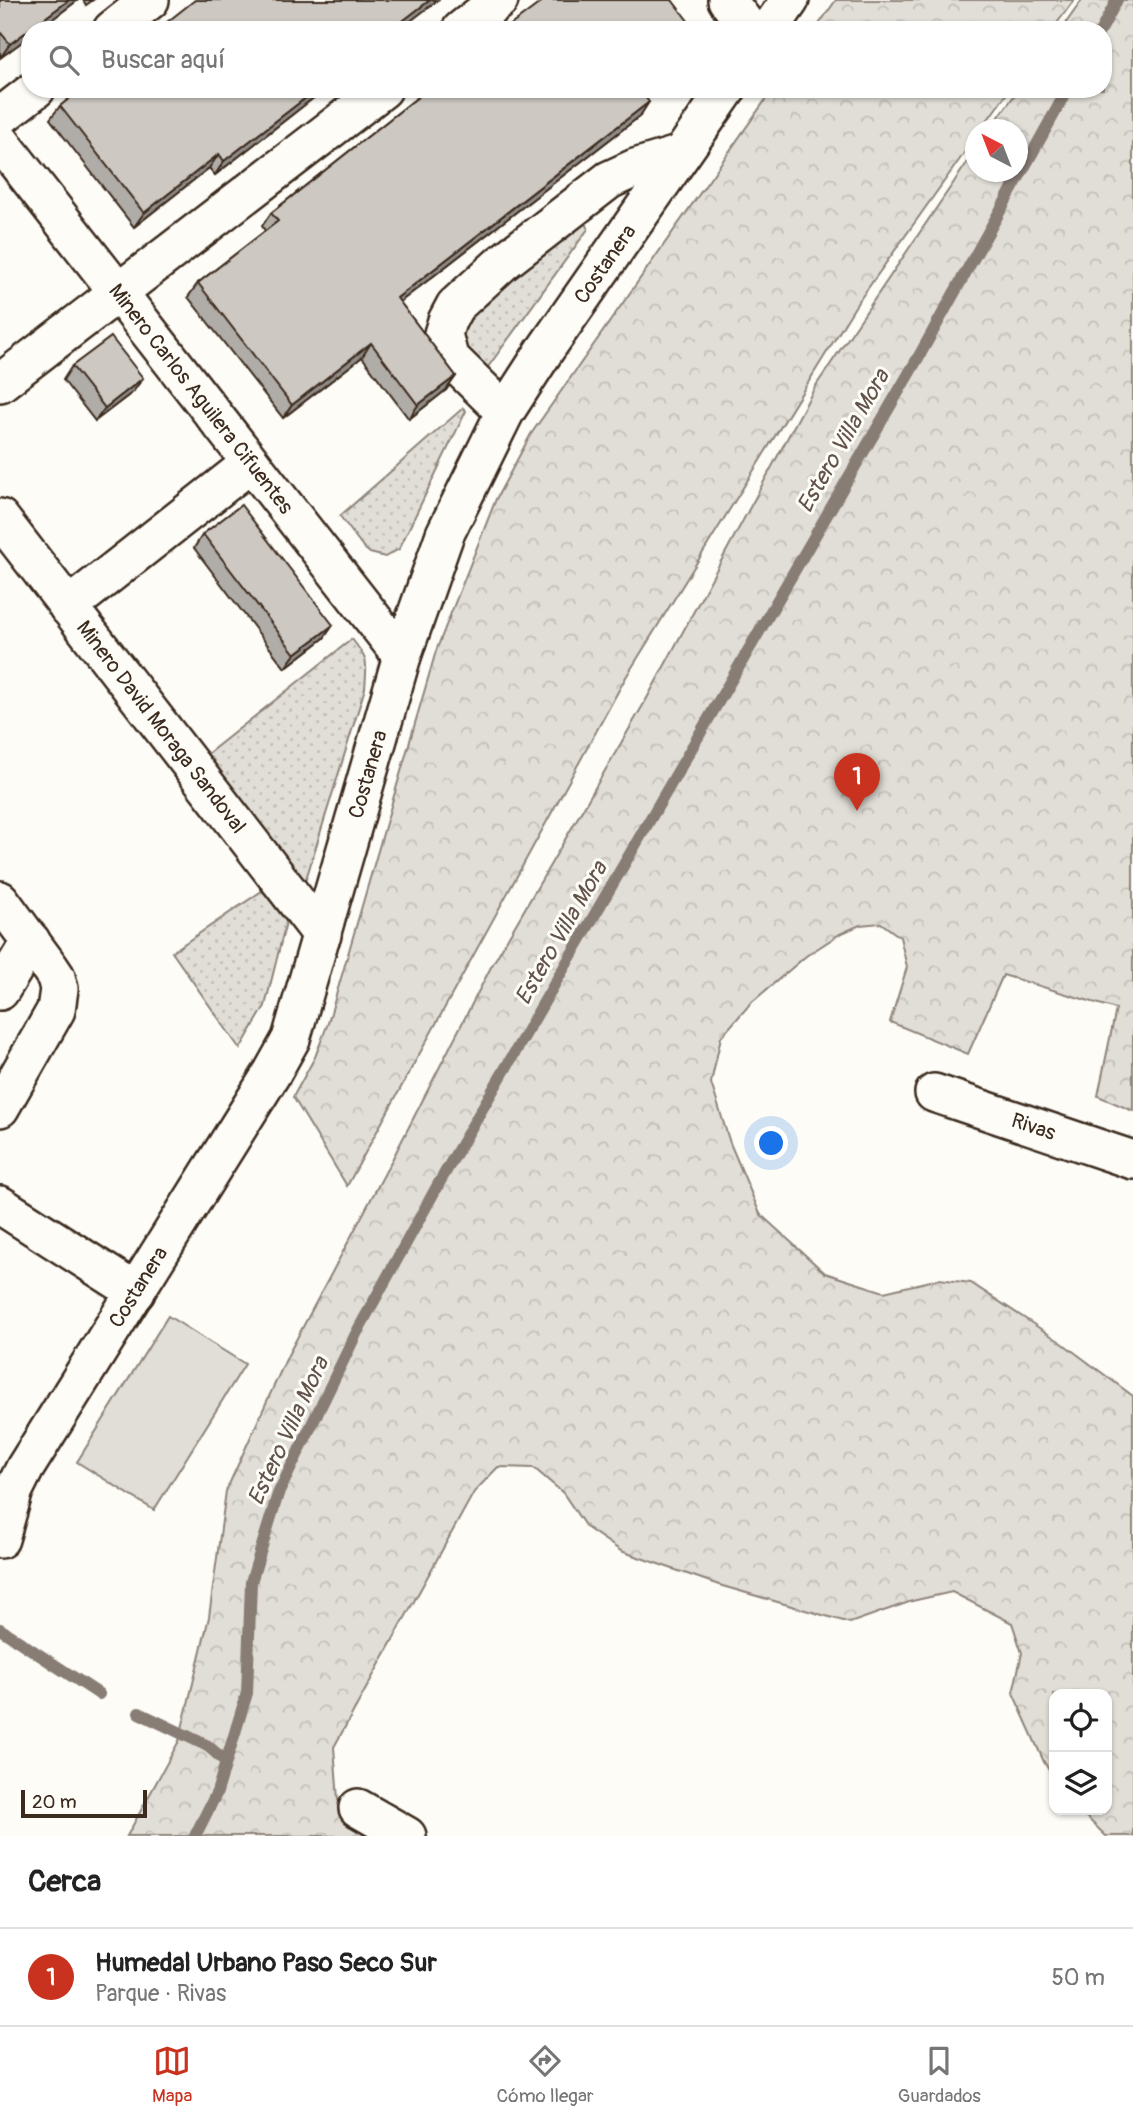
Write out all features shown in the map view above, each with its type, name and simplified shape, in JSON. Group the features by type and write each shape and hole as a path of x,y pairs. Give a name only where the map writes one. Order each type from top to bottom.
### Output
{"street":[{"path":"123,21 150,0"},
{"path":"472,21 499,0"},
{"path":"727,0 743,21"},
{"path":"775,21 790,0"},
{"path":"0,117 24,98"},
{"path":"0,383 371,98"},
{"name":"Costanera","path":"1,1535 14,1490 12,1460 136,1292 290,1039 402,656 445,534 505,412 545,350 721,98"},
{"name":"Minero Carlos Aguilera Cifuentes","path":"0,141 402,656"},
{"path":"505,412 456,364 445,349 443,334 455,306 502,263 609,180 635,168 681,154"},
{"path":"68,607 251,463"},
{"name":"Minero David Moraga Sandoval","path":"0,519 322,935"},
{"path":"0,900 56,977 59,999 56,1010 0,1108"},
{"path":"0,991 31,941"},
{"name":"Rivas","path":"934,1093 1133,1160"},
{"path":"0,1205 136,1292"},
{"path":"358,1808 407,1836"}],"green space":[{"path":"836,0 1074,0 1059,21 821,21"},
{"path":"1082,0 1133,0 1133,1111 1098,1096 1116,1009 1003,975 968,1054 890,1022 907,967 900,937 881,923 860,925 840,934 806,956 751,1003 721,1037 711,1083 730,1143 760,1214 825,1273 884,1292 939,1279 971,1283 1062,1343 1133,1396 1133,1836 1106,1836 1084,1815 1112,1815 1112,1689 1049,1689 1049,1770 1013,1693 1022,1653 1012,1623 952,1592 912,1601 850,1623 719,1585 621,1551 586,1527 563,1493 534,1468 498,1467 474,1492 334,1747 338,1800 377,1836 127,1836 179,1741 209,1617 226,1491 288,1355 491,967 646,700 815,387 965,166 965,182 1028,182 1028,119 997,119 1012,98 1112,98 1112,21 1067,21"},
{"path":"767,98 1003,98 988,119 965,119 965,152 856,305 626,677 347,1186 293,1097 315,1057 328,1023 436,651 496,499 531,434"},
{"path":"586,220 588,229 488,367 482,370 463,350 461,324 472,310"},
{"path":"463,408 466,411 399,549 385,557 370,553 340,516"},
{"path":"352,639 366,662 365,688 306,879 298,879 206,755"},
{"path":"272,884 288,914 265,1006 240,1049 172,952"},
{"path":"168,1316 245,1364 154,1510 77,1462"}],"building":[{"path":"0,0 69,0 41,21 21,21 21,36 10,44 0,32"},
{"path":"195,0 430,0 403,21 168,21"},
{"path":"544,0 672,0 688,21 516,21"},
{"path":"70,98 305,98 224,161 219,154 144,213 60,106"},
{"path":"417,98 646,98 649,102 397,298 456,376 418,405 371,343 292,405 198,283 278,221 271,213"},
{"path":"111,337 143,378 105,408 72,366"},
{"path":"241,505 333,625 295,654 203,534"}],"waterway":[{"name":"Estero Villa Mora","path":"1106,21 1117,0"},
{"name":"Estero Villa Mora","path":"195,1836 217,1792 247,1693 251,1582 278,1494 357,1332 439,1183 918,358 1063,98"},
{"path":"0,1629 99,1694"},
{"path":"139,1713 208,1746 226,1762"}],"place":[{"name":"Humedal Urbano Paso Seco Sur","path":"857,811"}]}
